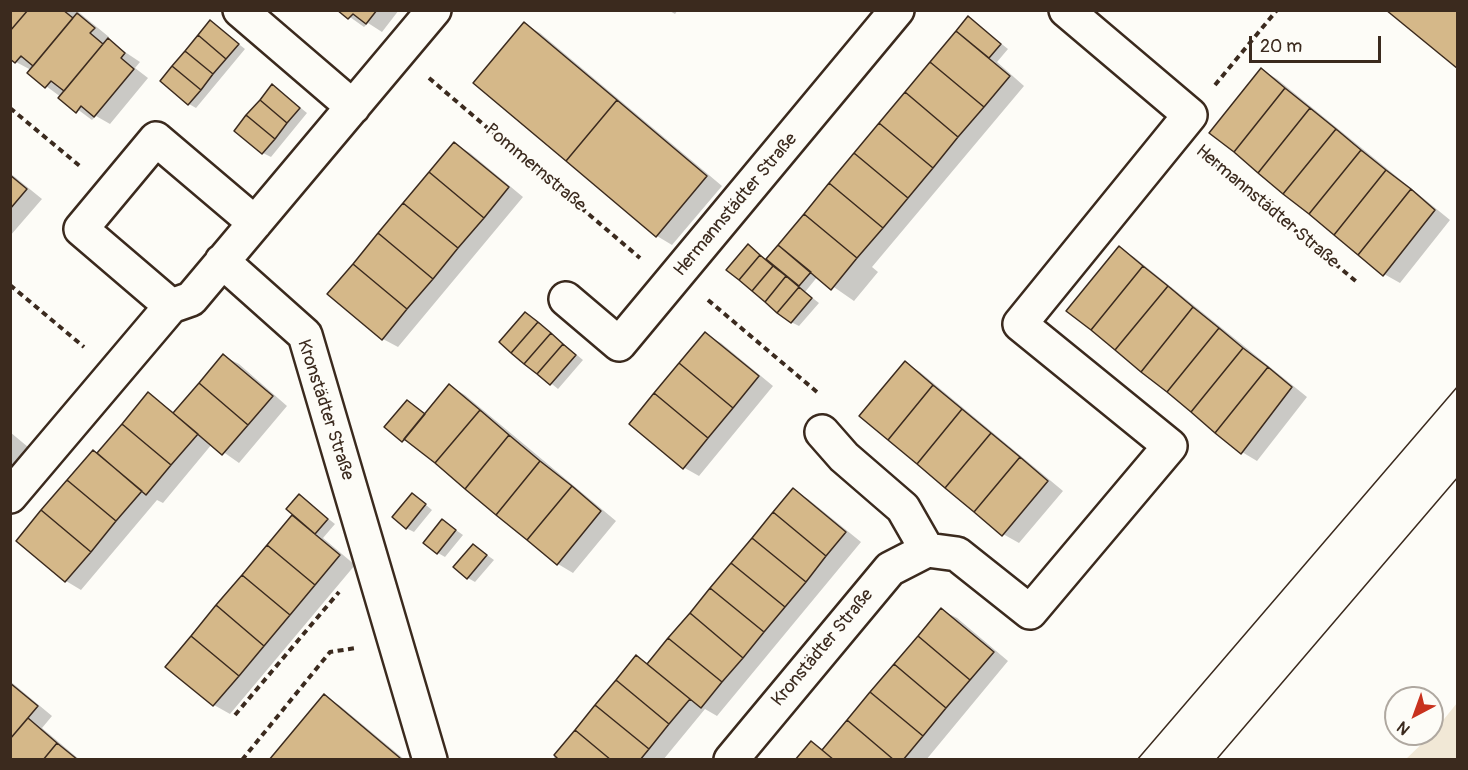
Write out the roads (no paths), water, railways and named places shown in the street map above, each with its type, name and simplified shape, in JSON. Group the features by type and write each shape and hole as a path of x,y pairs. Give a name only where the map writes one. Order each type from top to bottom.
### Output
{"street":[{"path":"240,10 353,106"},
{"path":"10,496 171,306 191,299 434,10"},
{"name":"Hermannstädter Straße","path":"566,299 619,344 897,10"},
{"path":"822,432 844,457 903,508 927,550 957,554 1029,612 1170,446 1020,324 1182,123 1066,10"},
{"path":"171,306 81,229 156,140 255,223"},
{"name":"Kronstädter Straße","path":"222,261 305,335 430,759"},
{"name":"Kronstädter Straße","path":"730,759 890,568 927,550"}],"tram line":[{"path":"1137,760 1458,386"},
{"path":"1216,760 1458,477"}]}
